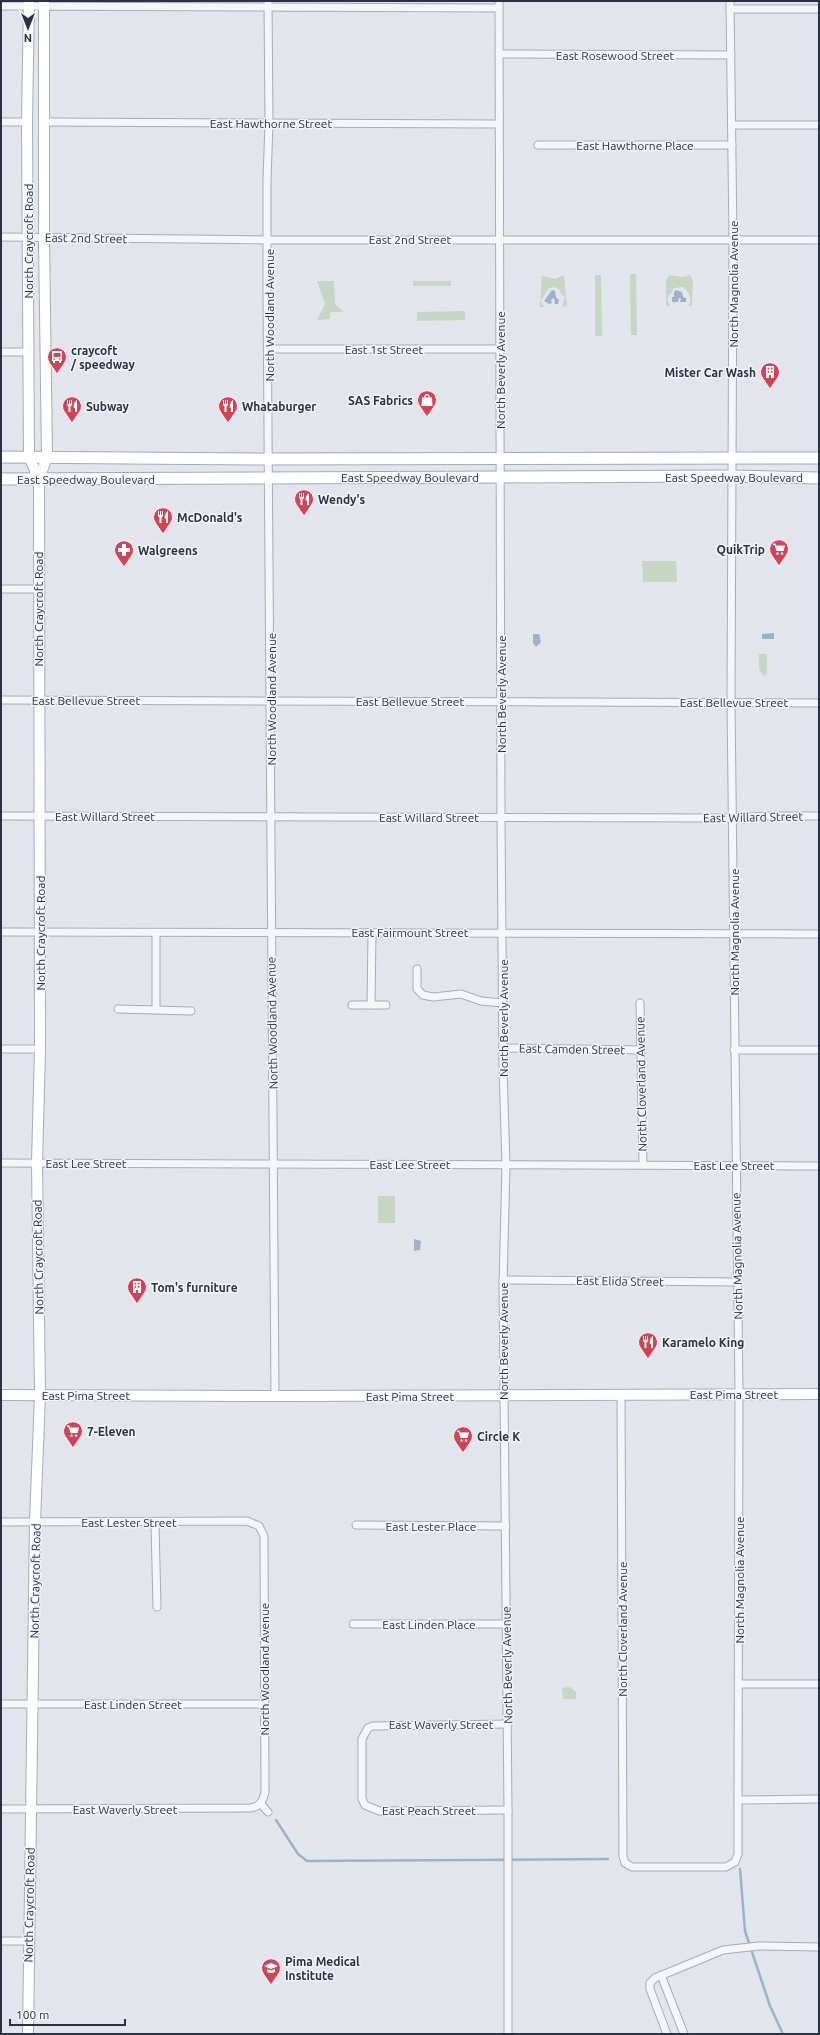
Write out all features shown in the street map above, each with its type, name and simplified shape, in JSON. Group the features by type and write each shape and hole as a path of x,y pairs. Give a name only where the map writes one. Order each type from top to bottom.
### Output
{"main road":[{"name":"North Craycroft Road","path":"28,4 27,122 29,457 39,479"},
{"name":"North Craycroft Road","path":"28,2034 30,1809 40,1395 37,1163 40,1049 38,589 39,479 47,458 44,238 44,4"},
{"name":"East Speedway Boulevard","path":"1,457 270,459 819,458"},
{"name":"East Speedway Boulevard","path":"1,479 732,476 819,478"},
{"name":"East Pima Street","path":"1,1395 504,1396 819,1394"}],"street":[{"name":"North Magnolia Avenue","path":"730,1 733,240 731,702 738,1394 739,1684 738,1854 735,1862"},
{"path":"1,6 28,4 499,4"},
{"name":"North Woodland Avenue","path":"268,4 269,123 267,180 269,240 267,291 270,459 272,817 271,933 275,1396"},
{"name":"North Beverly Avenue","path":"499,4 500,54 498,124 501,818 503,1048 506,1165 503,1280 508,1724 508,2034"},
{"path":"730,9 819,9"},
{"name":"East Rosewood Street","path":"500,54 731,55"},
{"path":"1,122 27,122"},
{"name":"East Hawthorne Street","path":"44,122 498,124"},
{"path":"732,125 819,125"},
{"name":"East Hawthorne Place","path":"538,145 732,145"},
{"name":"East 2nd Street","path":"1,237 269,240 819,240"},
{"name":"East 1st Street","path":"269,349 500,349"},
{"path":"1,352 28,352"},
{"path":"1,589 38,589"},
{"name":"East Bellevue Street","path":"1,700 819,703"},
{"name":"East Willard Street","path":"1,816 501,818 733,818 767,816 819,816"},
{"name":"East Fairmount Street","path":"1,932 503,932 734,935 819,934"},
{"path":"156,933 156,1010"},
{"path":"371,1006 372,933"},
{"path":"417,969 417,989 423,995 443,997 461,994 481,1001 503,1003"},
{"name":"North Cloverland Avenue","path":"640,1003 643,1165"},
{"path":"352,1005 386,1005"},
{"path":"118,1009 191,1011"},
{"name":"East Camden Street","path":"503,1048 641,1050"},
{"path":"1,1049 40,1049"},
{"path":"734,1050 819,1050"},
{"name":"East Lee Street","path":"1,1163 819,1166"},
{"name":"East Elida Street","path":"503,1280 737,1282"},
{"name":"North Cloverland Avenue","path":"621,1395 623,1856 625,1863 632,1867 726,1867 735,1862"},
{"name":"East Lester Street","path":"1,1522 155,1523 247,1521 260,1524"},
{"path":"155,1523 157,1607"},
{"name":"North Woodland Avenue","path":"260,1524 264,1536 265,1792 260,1804"},
{"name":"East Lester Place","path":"356,1525 506,1526"},
{"name":"East Linden Place","path":"352,1624 506,1624"},
{"path":"739,1684 819,1684"},
{"name":"East Linden Street","path":"1,1704 264,1704"},
{"name":"East Waverly Street","path":"363,1768 362,1739 364,1733 373,1726 508,1724"},
{"name":"East Peach Street","path":"363,1768 362,1799 365,1804 379,1811 508,1810"},
{"path":"738,1800 819,1799"},
{"path":"260,1804 268,1812"},
{"name":"East Waverly Street","path":"1,1809 250,1808 260,1804"},
{"path":"1,1941 28,1941"},
{"path":"668,2034 650,1988 652,1979 723,1950 759,1946 819,1947"},
{"path":"661,1975 684,2034"}],"green space":[{"path":"630,274 636,274 637,335 631,335"},
{"path":"564,275 567,306 562,307 565,297 561,294 559,289 553,287 548,290 541,301 544,307 540,307 542,276 555,279"},
{"path":"595,275 601,275 602,336 595,336"},
{"path":"669,275 683,277 690,275 693,281 692,306 688,306 690,303 690,298 684,287 674,288 667,299 670,306 666,306 666,280"},
{"path":"317,281 334,281 335,304 344,312 330,312 330,319 317,320 325,304"},
{"path":"413,281 451,281 451,286 413,286"},
{"path":"465,311 465,320 417,321 417,312"},
{"path":"642,561 676,561 677,582 643,582"},
{"path":"759,654 767,654 767,673 764,676 759,669"},
{"path":"378,1196 395,1196 395,1223 378,1223"},
{"path":"570,1687 576,1692 576,1699 563,1699 562,1688"}],"water":[{"path":"552,290 555,291 556,297 559,300 558,304 555,304 554,298 551,300 552,303 549,304 544,301"},
{"path":"676,290 682,292 683,297 686,298 686,302 680,302 681,298 679,298 678,302 672,302 672,297 674,297 674,292"},
{"path":"774,633 774,639 762,639 762,634"},
{"path":"533,634 539,634 541,642 536,647 533,643"},
{"path":"414,1239 421,1241 420,1250 414,1251"}],"waterway":[{"path":"276,1820 298,1854 307,1861 608,1859"},
{"path":"740,1869 745,1931 770,2006 783,2034"}],"place":[{"name":"craycoft / speedway","path":"57,374"},
{"name":"Mister Car Wash","path":"770,389"},
{"name":"SAS Fabrics","path":"427,417"},
{"name":"Subway","path":"72,423"},
{"name":"Whataburger","path":"228,423"},
{"name":"Wendy's","path":"304,516"},
{"name":"McDonald's","path":"163,534"},
{"name":"QuikTrip","path":"779,566"},
{"name":"Walgreens","path":"124,567"},
{"name":"Tom's furniture","path":"137,1304"},
{"name":"Karamelo King","path":"648,1359"},
{"name":"7-Eleven","path":"73,1448"},
{"name":"Circle K","path":"463,1453"},
{"name":"Pima Medical Institute","path":"271,1985"}]}
